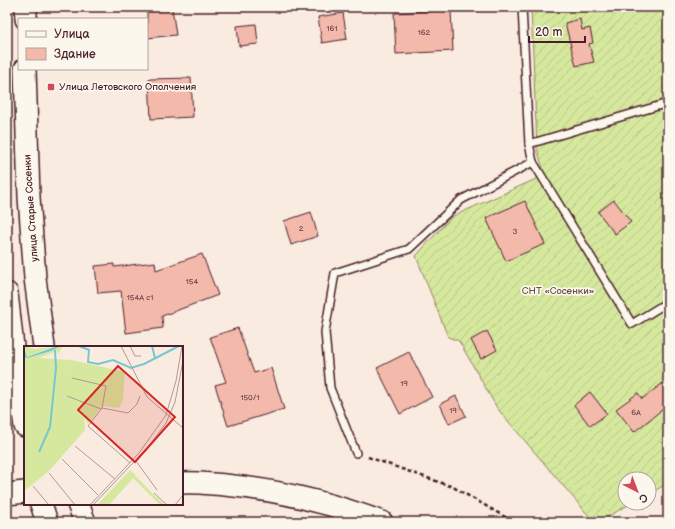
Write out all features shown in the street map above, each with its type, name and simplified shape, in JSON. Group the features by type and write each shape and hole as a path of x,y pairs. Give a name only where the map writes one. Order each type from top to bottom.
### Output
{"main road":[{"path":"26,7 26,18"},
{"name":"улица Старые Сосенки","path":"25,70 29,197 35,278 44,346"},
{"path":"7,293 14,356 24,420"},
{"path":"183,482 248,487 304,497 382,522"},
{"path":"7,494 24,492"},
{"path":"41,505 47,522"},
{"path":"78,505 85,522"}],"lane":[{"path":"522,7 529,144 533,162 632,324 668,302"},
{"path":"529,144 668,103"},
{"path":"356,452 330,388 325,332 335,273 409,248 461,200 533,162"}],"path":[{"path":"356,452 453,487 507,518 511,522"}],"green space":[{"name":"СНТ «Сосенки»","path":"531,7 668,7 668,483 657,489 657,471 617,471 618,511 598,522 594,522 497,408 459,341 448,337 416,256 451,217 545,175 537,149"}],"building":[{"path":"172,8 176,35 148,38 147,12"},
{"path":"451,10 453,51 396,54 394,13"},
{"path":"343,13 347,39 322,43 318,17"},
{"path":"580,19 582,30 590,28 593,43 589,44 594,62 576,66 565,23"},
{"path":"256,24 258,44 239,46 237,26"},
{"path":"191,78 193,117 151,119 149,79"},
{"path":"614,200 631,222 615,234 598,212"},
{"path":"525,201 545,244 506,261 486,218"},
{"path":"311,212 318,236 291,245 284,221"},
{"path":"202,254 218,295 162,316 163,328 126,333 121,291 98,293 95,266 114,264 114,267 155,262 156,270"},
{"path":"238,328 254,373 271,368 284,409 228,426 215,385 226,382 210,337"},
{"path":"487,331 497,350 481,359 471,340"},
{"path":"409,352 432,397 400,414 377,368"},
{"path":"668,379 668,405 634,432 616,409 638,393 642,399"},
{"path":"590,392 607,414 590,426 574,405"},
{"path":"456,396 466,416 449,424 440,404"}],"place":[{"name":"Улица Летовского Ополчения","path":"51,87"}]}
